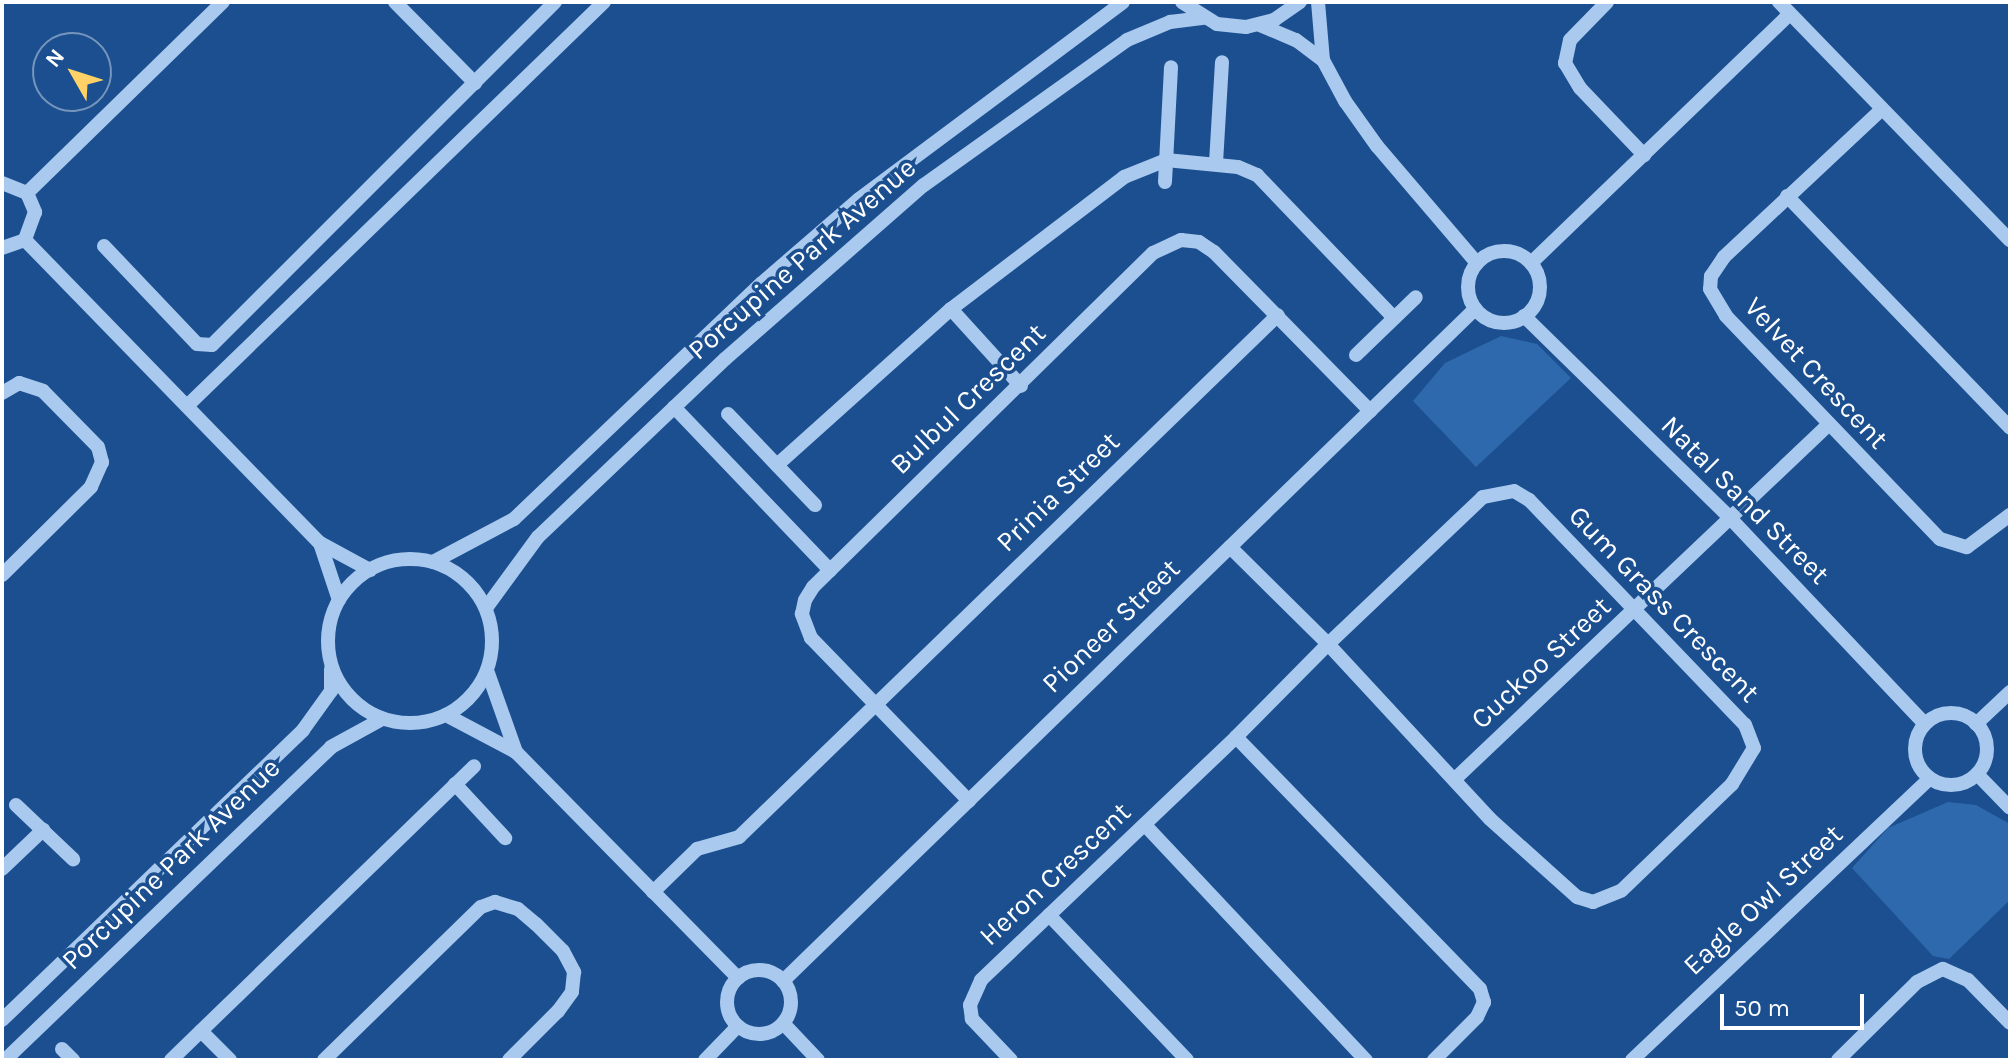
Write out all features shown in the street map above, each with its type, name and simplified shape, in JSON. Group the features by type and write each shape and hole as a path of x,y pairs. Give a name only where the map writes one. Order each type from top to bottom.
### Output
{"street":[{"path":"27,193 223,2"},
{"path":"395,2 475,83"},
{"path":"104,246 197,344 212,345 555,2"},
{"path":"187,406 604,2"},
{"name":"Porcupine Park Avenue","path":"433,562 514,519 762,283 859,199 1123,2"},
{"path":"1182,2 1204,18 1232,27 1260,25 1300,2"},
{"path":"1318,2 1323,60"},
{"path":"1607,2 1570,40 1565,63 1580,88 1644,155"},
{"path":"1779,2 2010,240"},
{"path":"1531,263 1790,14"},
{"name":"Porcupine Park Avenue","path":"486,608 538,537 674,407 880,222 1033,103 1148,28 1204,18"},
{"path":"1260,25 1296,40 1323,60 1377,146 1477,263"},
{"path":"1216,163 1222,62"},
{"path":"1165,182 1171,67"},
{"name":"Velvet Crescent","path":"1881,110 1724,257 1711,276 1710,289 1726,316 1827,426 1946,543 1967,547 1980,542 2010,515"},
{"path":"777,465 951,309 1124,177 1166,160 1216,163 1257,175 1394,318"},
{"path":"2,183 27,193"},
{"path":"2,248 25,240 35,222 27,193"},
{"path":"1787,196 2010,428"},
{"path":"25,240 320,543 370,570"},
{"name":"Bulbul Crescent","path":"969,801 875,706 805,627 805,600 830,570 1166,244 1199,242 1278,315 1370,411"},
{"path":"1498,252 1531,263 1540,285 1524,316 1493,321 1475,309 1468,286 1477,263 1498,252"},
{"path":"1356,355 1416,297"},
{"path":"951,309 1021,386"},
{"name":"Pioneer Street","path":"783,981 1475,309"},
{"name":"Prinia Street","path":"653,892 697,849 739,837 1278,315"},
{"name":"Natal Sand Street","path":"1524,316 1731,519 1925,724"},
{"path":"2,393 19,383 43,391 98,447 102,462 91,487 2,575"},
{"path":"674,407 830,570"},
{"path":"728,414 815,505"},
{"name":"Cuckoo Street","path":"1455,779 1827,426"},
{"name":"Gum Grass Crescent","path":"1230,547 1328,644 1455,779 1577,897 1593,902 1622,890 1732,784 1754,748 1745,725 1632,613 1529,500 1514,491 1499,491 1483,497 1328,644"},
{"path":"320,543 339,600"},
{"path":"488,673 469,699 446,715 408,723 382,719 350,697 331,664 328,642 339,600 370,570 412,559 433,562 473,588 486,608 492,635 488,673 516,752"},
{"name":"Heron Crescent","path":"1011,1060 972,1019 973,993 1328,644"},
{"name":"Porcupine Park Avenue","path":"2,1020 303,730 331,691 331,664"},
{"path":"1976,724 2010,692"},
{"path":"1947,713 1976,724 1987,751 1977,774 1957,785 1929,779 1915,756 1918,734 1925,724 1947,713"},
{"path":"446,715 516,752 738,978"},
{"name":"Porcupine Park Avenue","path":"5,1060 331,747 382,719"},
{"path":"1236,737 1480,989 1484,1002 1477,1017 1434,1060"},
{"path":"171,1060 474,766"},
{"path":"1977,774 2010,808"},
{"name":"Eagle Owl Street","path":"1632,1060 1929,779"},
{"path":"455,784 505,838"},
{"path":"16,805 73,859"},
{"path":"1145,825 1366,1060"},
{"path":"2,869 43,830"},
{"path":"324,1060 481,907 495,902 518,909 536,924 563,951 574,972 572,992 558,1011 509,1060"},
{"path":"1049,915 1187,1060"},
{"path":"1842,1059 1917,982 1943,969 1968,980 2010,1023"},
{"path":"756,970 783,981 791,998 783,1023 766,1033 738,1026 727,1007 738,978 756,970"},
{"path":"783,1023 818,1060"},
{"path":"705,1060 738,1026"},
{"path":"201,1031 230,1060"}],"shaded area":[{"path":"1501,336 1537,344 1571,378 1476,467 1413,401 1445,363"},
{"path":"1948,802 1976,805 2010,824 2010,900 1949,959 1933,956 1852,868 1888,828"}]}
